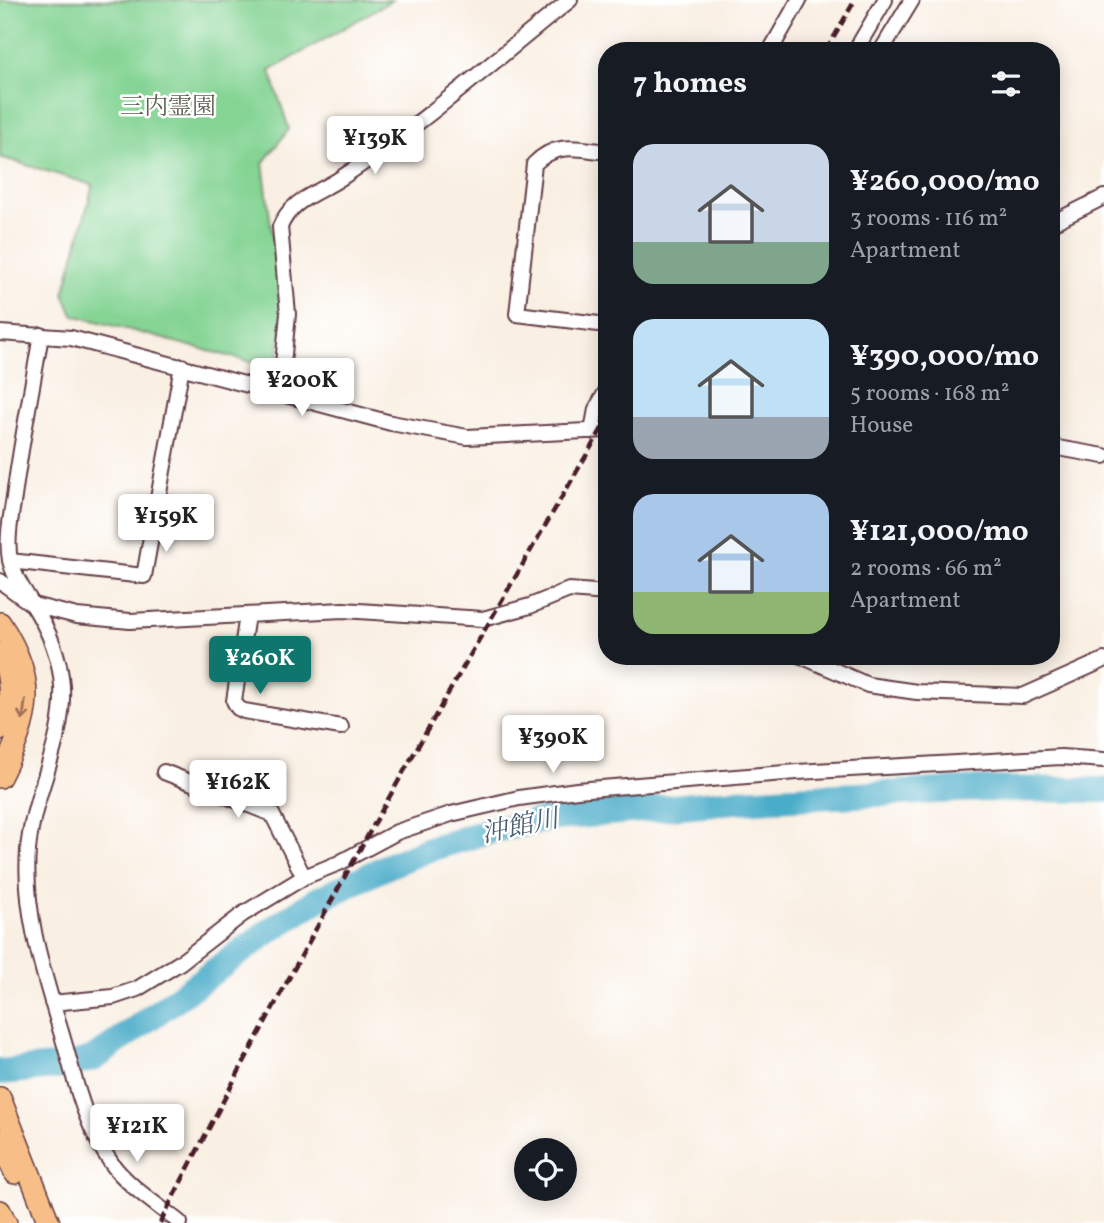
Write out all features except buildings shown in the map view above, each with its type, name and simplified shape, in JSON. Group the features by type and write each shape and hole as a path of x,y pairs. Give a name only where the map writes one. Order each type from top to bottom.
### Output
{"highway":[{"path":"0,624 13,643 22,666 26,688 25,714 18,741 0,776"},
{"path":"0,653 7,665 10,695 0,730"},
{"path":"0,1098 49,1223"},
{"path":"0,1140 35,1223"},
{"path":"0,1211 6,1223"}],"street":[{"path":"280,394 288,314 280,227 285,214 296,202 328,186 366,161 570,0"},
{"path":"775,42 799,0"},
{"path":"860,42 885,0"},
{"path":"886,42 912,0"},
{"path":"598,151 560,148 545,152 534,164 517,314 598,324"},
{"path":"1060,219 1104,197"},
{"path":"0,333 71,338 391,423 467,438 598,431"},
{"path":"41,335 5,541 19,583 49,632 58,656 62,682 63,707 56,746 41,792 28,848 28,882 34,937 83,1107 95,1135 113,1166 180,1223"},
{"path":"10,561 144,576 181,366"},
{"path":"592,431 598,406"},
{"path":"1060,448 1104,456"},
{"path":"0,581 33,606 77,616 130,621 343,610 483,619 530,606 569,590 598,592"},
{"path":"247,615 234,701 239,708 341,727"},
{"path":"822,665 868,685 917,692 1023,696 1104,660"},
{"path":"52,1003 113,997 137,989 181,962 243,914 304,877 339,863 397,832 452,814 519,798 576,790 797,772 1061,757 1104,760"},
{"path":"164,772 272,814 304,877"}],"green space":[{"name":"三内霊園","path":"0,0 392,0 270,71 289,129 263,163 283,319 277,369 73,315 64,294 93,185 0,157"}],"waterway":[{"name":"沖館川","path":"0,1072 65,1066 95,1058 272,929 317,900 429,849 489,831 555,818 735,801 980,789 1104,790"}],"railway":[{"path":"831,42 855,0"},
{"path":"160,1223 267,1019 378,818 598,435"}]}
